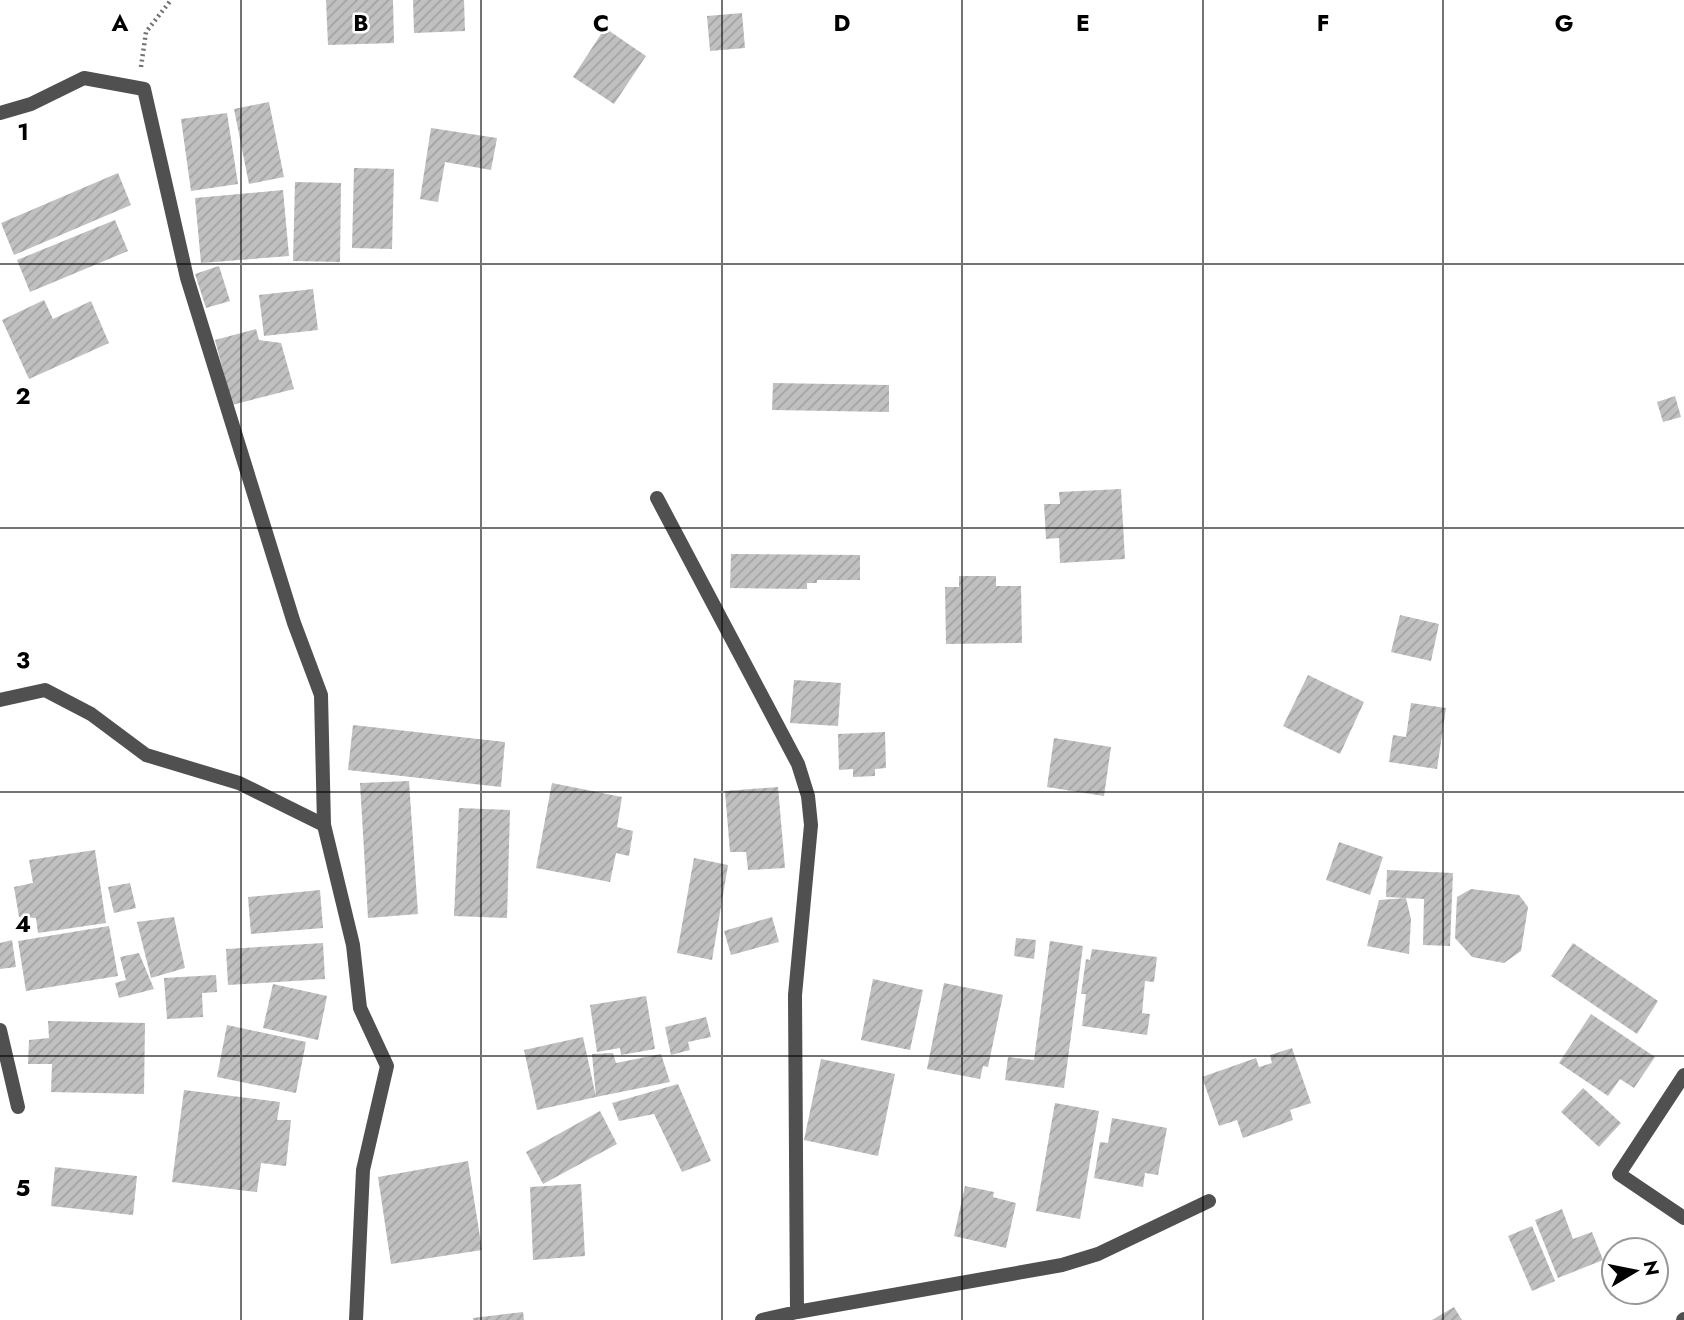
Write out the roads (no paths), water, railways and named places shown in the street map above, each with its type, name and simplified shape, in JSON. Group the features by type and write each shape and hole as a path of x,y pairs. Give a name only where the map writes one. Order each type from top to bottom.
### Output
{"street":[{"path":"0,113 31,104 83,78 144,89 187,278 294,623 321,695 324,825 353,945 360,1008 387,1066 363,1170 356,1320"},
{"path":"657,498 798,764 808,796 811,825 794,995 796,1312"},
{"path":"0,699 45,690 91,714 146,755 239,783 324,825"},
{"path":"0,1030 18,1107"},
{"path":"1684,1074 1619,1174 1684,1218"},
{"path":"762,1320 1062,1265 1098,1254 1209,1200"}]}
